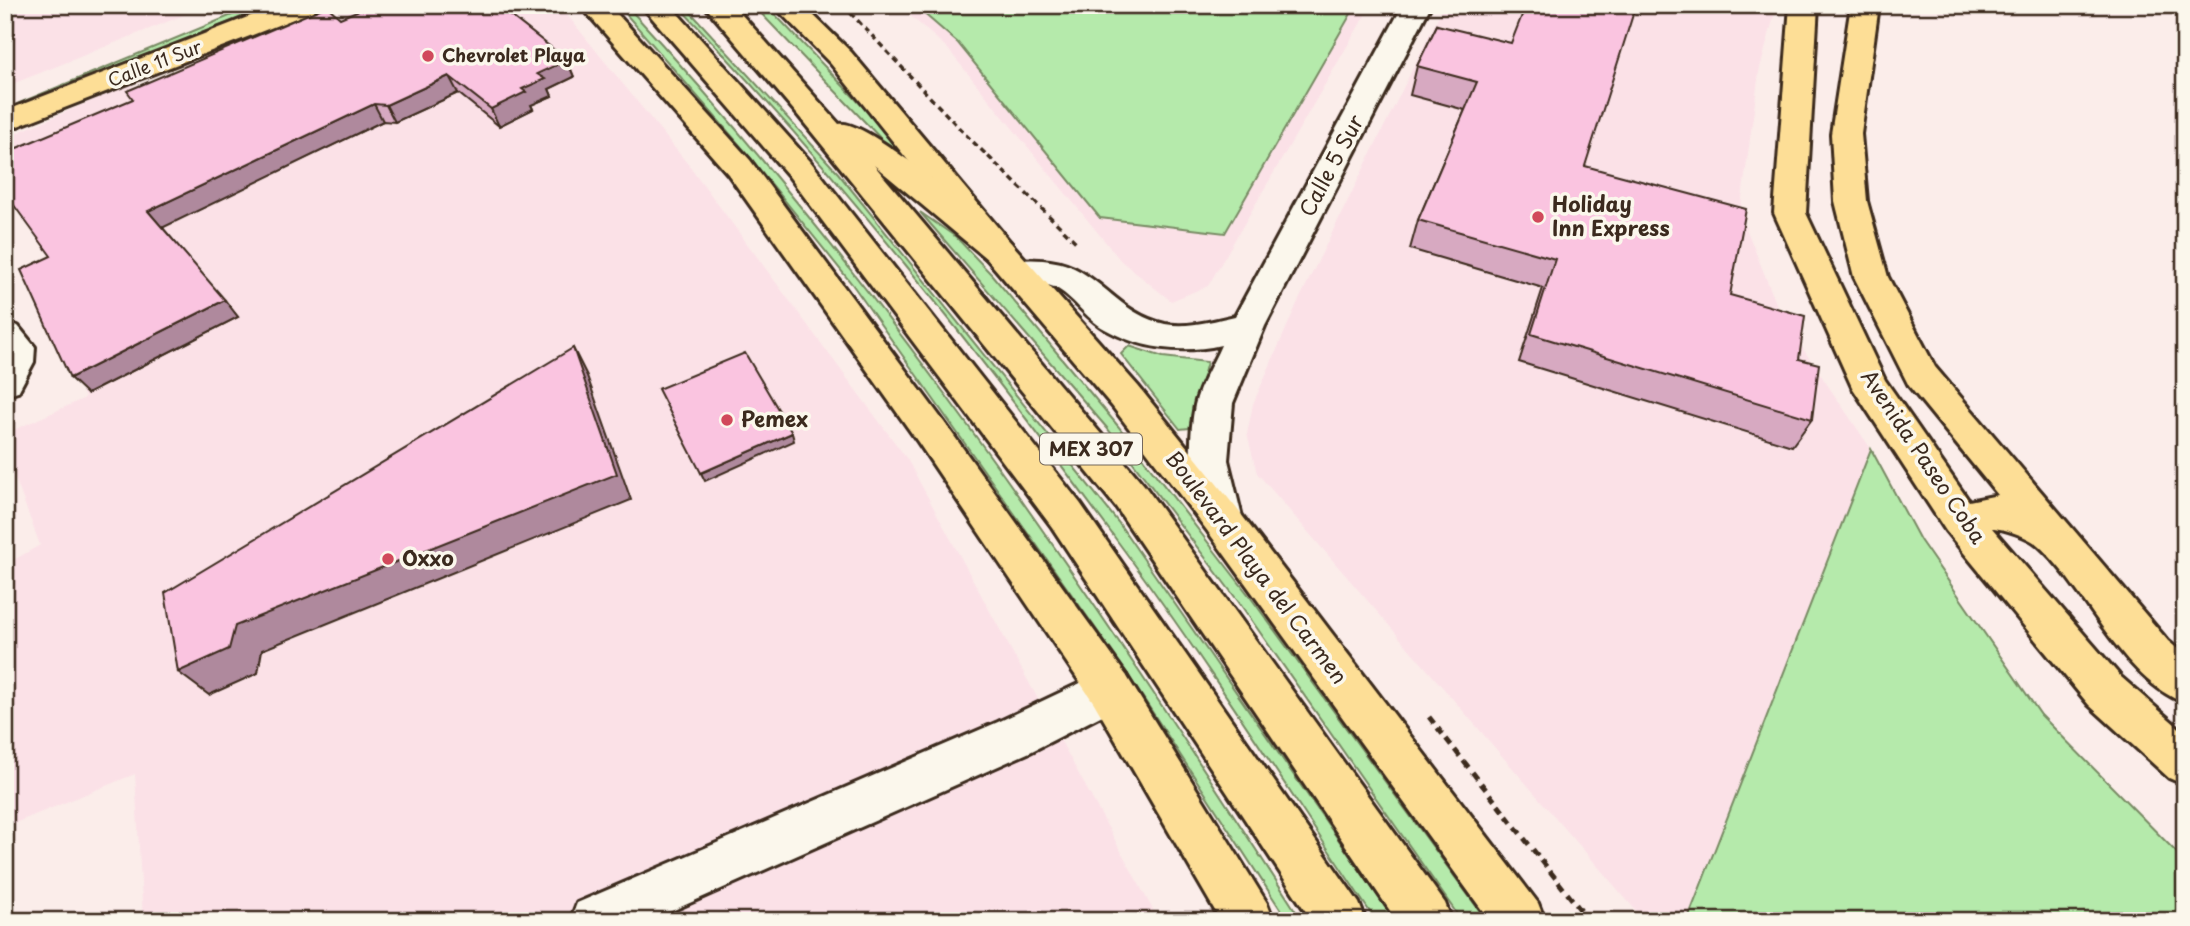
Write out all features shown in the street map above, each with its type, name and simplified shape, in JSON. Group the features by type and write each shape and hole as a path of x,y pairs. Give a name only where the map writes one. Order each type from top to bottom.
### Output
{"main road":[{"name":"Calle 11 Sur","path":"5,101 239,5"},
{"name":"Calle 11 Sur","path":"5,122 304,5"},
{"path":"594,5 739,167 931,432 1110,689 1249,921"},
{"name":"MEX 307","path":"655,5 799,168 1066,515 1341,921"},
{"name":"MEX 307","path":"718,5 808,107 1130,496 1427,921"},
{"name":"Boulevard Playa del Carmen","path":"787,5 841,58 1008,261 1125,396 1223,521 1520,921"},
{"name":"Avenida Paseo Coba","path":"1804,5 1790,213 1870,387 1961,519 2105,691 2185,762"},
{"path":"1865,5 1846,134 1850,201 1871,277 1922,376 2153,655 2185,682"},
{"path":"808,107 872,148 1008,261"},
{"path":"1961,519 1996,511 2052,532"}],"street":[{"name":"Calle 5 Sur","path":"1223,521 1209,460 1214,403 1247,326 1417,5"},
{"path":"1008,261 1062,276 1117,320 1165,337 1198,337 1247,326"},
{"path":"5,335 17,347 16,362 5,382"},
{"path":"594,920 1014,737 1110,689"}],"path":[{"path":"843,5 963,132 1079,244"},
{"path":"1422,708 1589,921"}],"shaded area":[{"path":"5,5 209,5 5,87"},
{"path":"364,5 559,5 691,168 907,459 1159,921 143,921 135,774 5,827 5,565 40,545 5,451 5,434 85,398 34,287 61,272 5,194 5,138 131,84 142,96"},
{"path":"898,5 1371,5 1208,286 1171,301 1121,261 947,48"},
{"path":"1444,5 1777,5 1759,72 1740,213 1782,318 1871,449 1687,921 1645,921 1257,473 1247,434 1253,404 1296,306"}],"green space":[{"path":"256,5 271,5 5,114 5,109"},
{"path":"618,5 626,5 721,111 900,333 1066,565 1225,801 1302,921 1288,921 1125,670 852,284 744,150"},
{"path":"677,5 684,5 838,173 1118,522 1395,921 1376,921 1152,588 961,334 795,133"},
{"path":"753,5 766,5 868,112 903,154 907,166"},
{"path":"914,5 1356,5 1225,233 1100,218 958,43"},
{"path":"920,212 956,237 992,275 1118,426 1251,598 1487,921 1462,921 1238,601 1107,428"},
{"path":"1129,346 1163,357 1207,362 1189,428 1180,429 1121,354"},
{"path":"1871,449 1920,540 2041,715 2185,861 2185,921 1687,921"}],"building":[{"path":"371,5 497,5 567,60 537,74 545,79 522,89 526,92 491,109 449,76 386,105 374,104 148,211 225,300 70,378 21,270 51,256 5,193 5,153 133,99 127,91 327,6 340,18"},
{"name":"Holiday Inn Express","path":"1526,5 1636,5 1585,166 1746,209 1730,295 1805,316 1799,359 1819,364 1812,419 1531,334 1555,259 1418,220 1477,82 1417,66 1437,25 1511,43"},
{"name":"Oxxo","path":"573,348 617,474 235,626 229,649 178,672 165,593"},
{"name":"Pemex","path":"745,353 792,433 701,473 658,389"}],"place":[{"name":"Chevrolet Playa","path":"428,56"},
{"name":"Holiday Inn Express","path":"1538,217"},
{"name":"Pemex","path":"727,420"},
{"name":"Oxxo","path":"388,559"}]}
